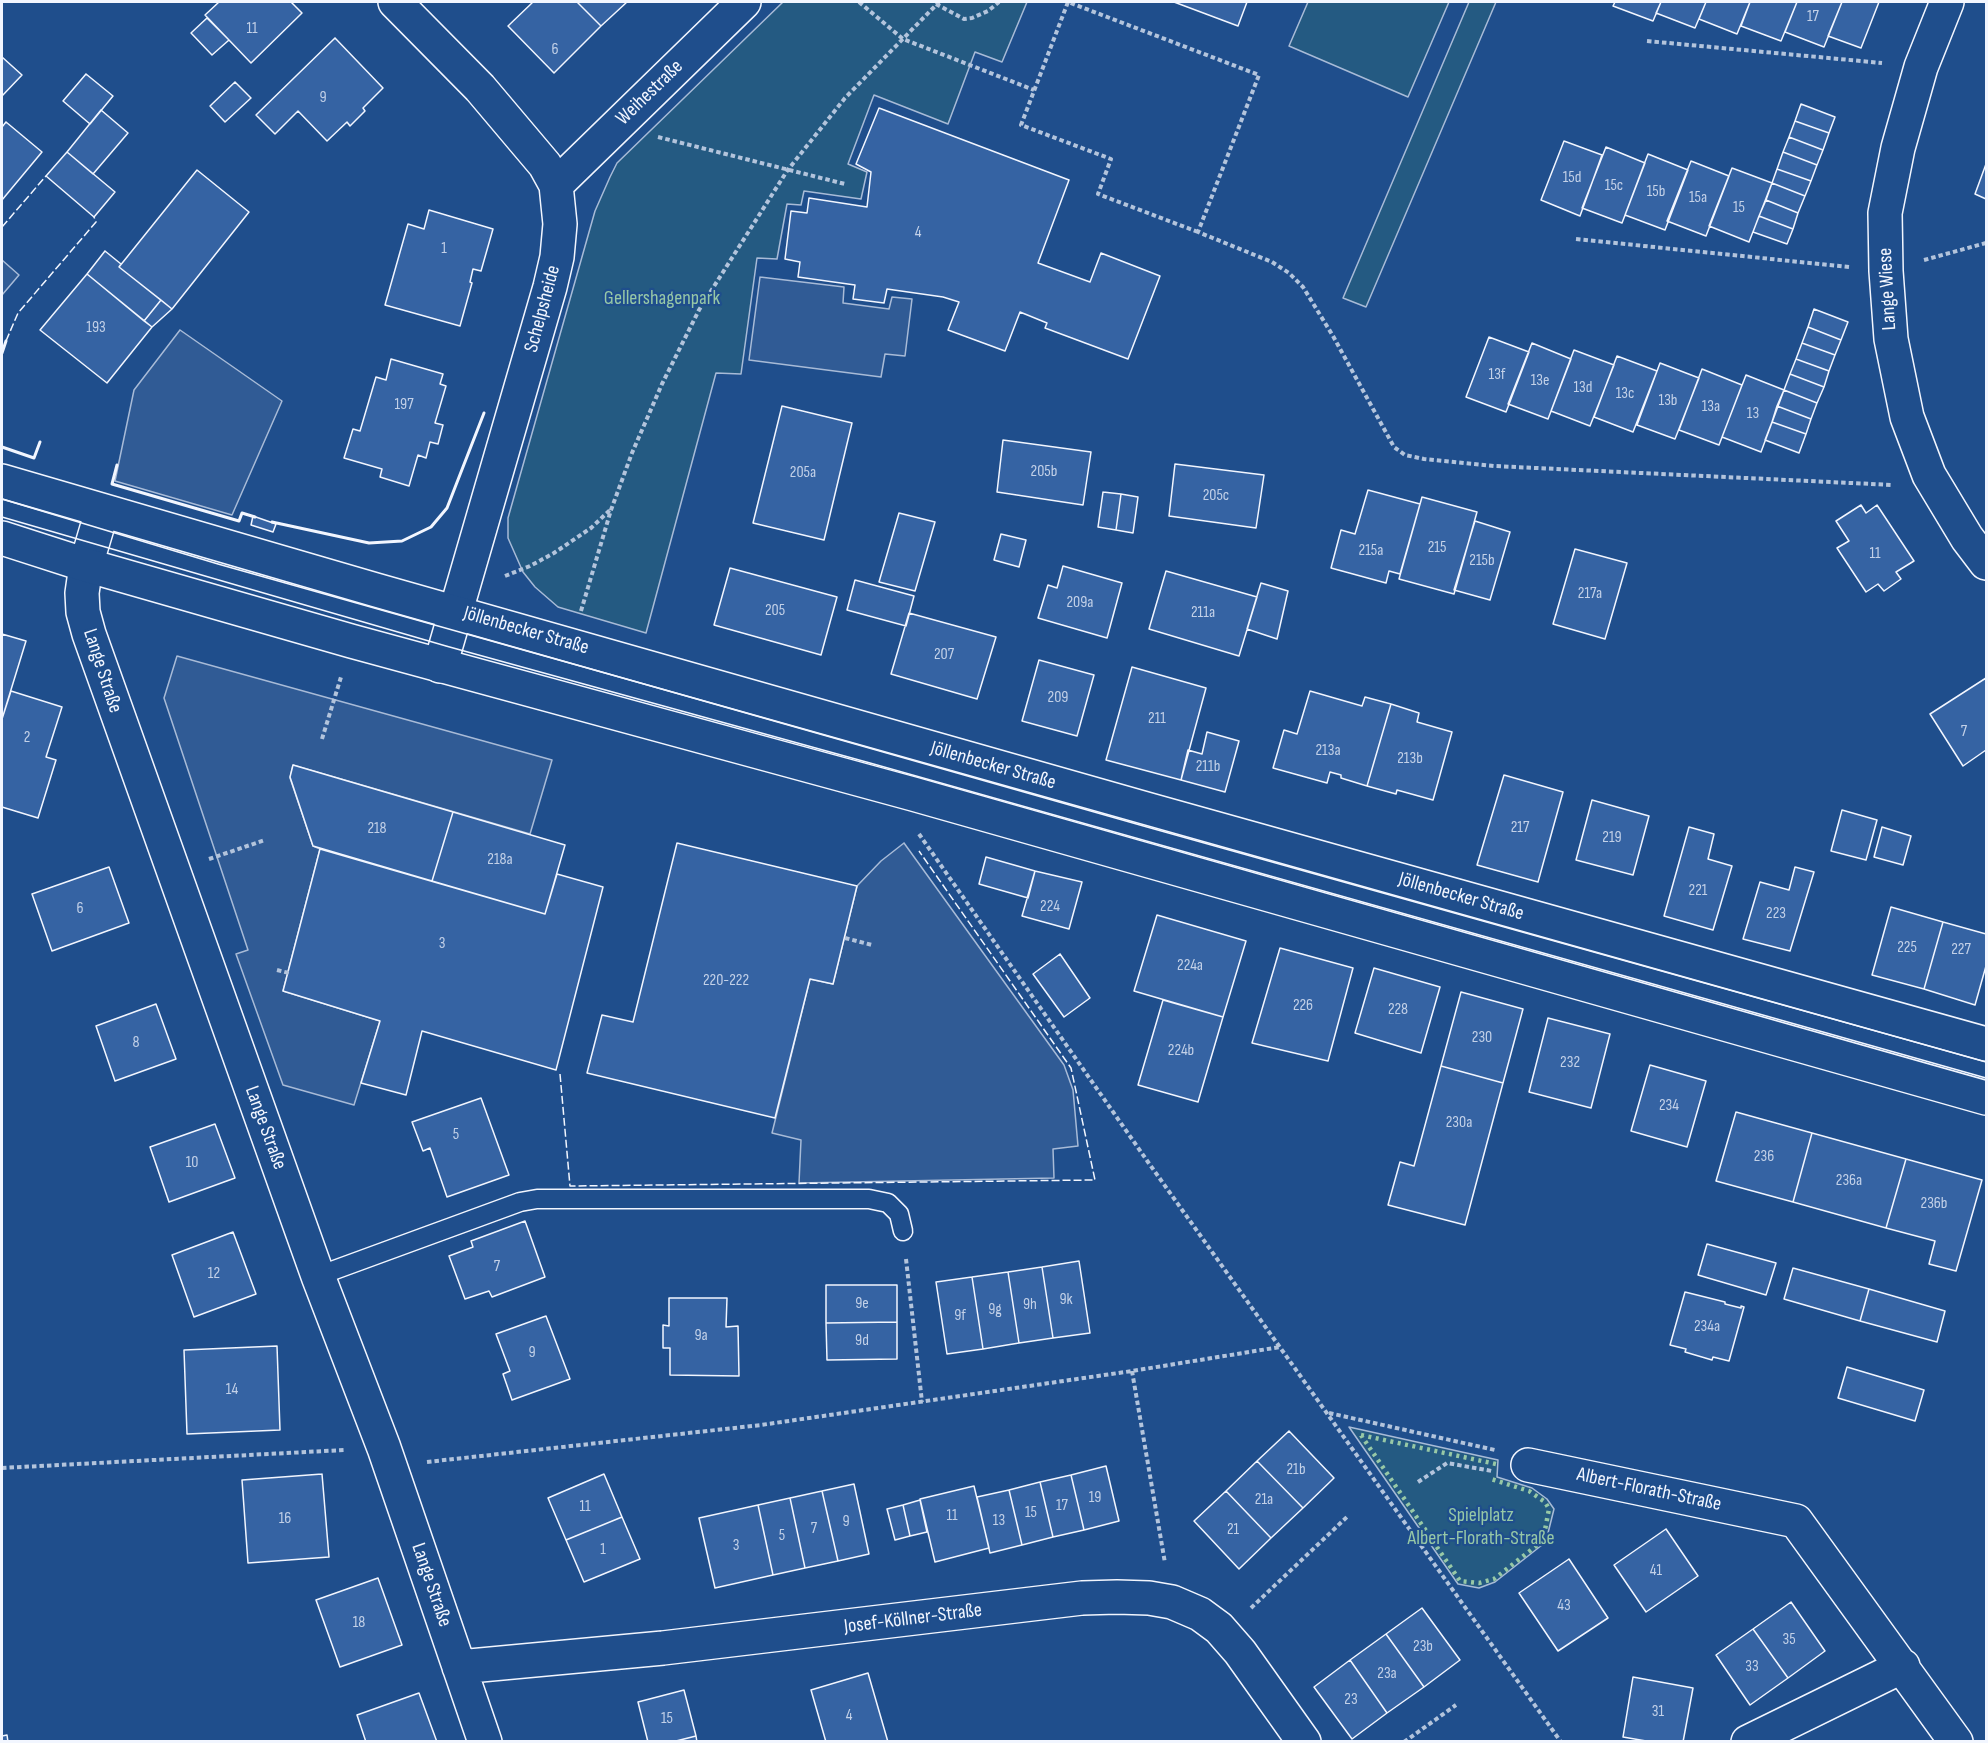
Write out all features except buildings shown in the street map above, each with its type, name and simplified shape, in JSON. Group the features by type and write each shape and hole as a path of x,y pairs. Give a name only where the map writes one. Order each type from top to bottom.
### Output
{"street":[{"name":"Schelpsheide","path":"395,2 487,95 545,165 556,185 560,224 557,257 550,287 440,666"},
{"name":"Weihestraße","path":"556,185 744,2"},
{"name":"Lange Wiese","path":"1947,2 1921,67 1898,148 1885,213 1886,271 1891,339 1907,417 1929,475 1967,538 1986,563"},
{"name":"Jöllenbecker Straße","path":"2,480 102,511 458,602 572,644 1150,810 1986,1044"},
{"name":"Lange Straße","path":"102,511 86,565 81,593 88,634 318,1275 387,1457 485,1742"},
{"path":"2,538 86,565 351,641 918,796 1986,1098"},
{"name":"Albert-Florath-Straße","path":"1528,1465 1796,1521 1956,1742"},
{"name":"Josef-Köllner-Straße","path":"459,1666 663,1648 1082,1598 1117,1597 1172,1602 1200,1614 1224,1634 1240,1652 1304,1742"},
{"path":"1748,1742 1903,1666"}],"lane":[{"path":"318,1275 520,1202 537,1199 869,1199 888,1203 899,1214 903,1231"}],"path":[{"path":"859,2 903,39 1034,90"},
{"path":"572,644 611,510 632,453 662,384 699,310 787,171 846,98 938,3 964,19 988,11 999,2"},
{"path":"1198,232 1259,75 1068,2 1021,125 1111,159 1098,194 1272,262 1289,273 1302,287 1333,336 1394,447 1405,455 1436,461 1494,466 1891,485 1929,475"},
{"path":"1647,41 1921,67"},
{"path":"616,126 845,184"},
{"path":"1576,239 1886,271 1986,243"},
{"path":"458,602 530,566 591,528 611,510"},
{"path":"322,739 351,641"},
{"path":"918,796 914,810 916,828 921,838 1561,1742"},
{"path":"172,872 265,840"},
{"path":"845,938 872,945"},
{"path":"277,970 289,973"},
{"path":"903,1231 922,1402"},
{"path":"2,1468 387,1457 761,1425 1280,1347"},
{"path":"1132,1371 1172,1602"},
{"path":"1329,1413 1505,1452 1528,1465"},
{"path":"1418,1482 1447,1463 1501,1472 1528,1465"},
{"path":"1224,1634 1348,1516"},
{"path":"1404,1742 1456,1705"}],"green space":[{"name":"Gellershagenpark","path":"783,2 1027,2 1002,62 975,52 948,124 874,95 848,164 867,172 861,199 804,191 801,205 787,204 777,259 757,258 741,374 716,373 646,633 558,607 535,587 523,572 508,538 508,518 595,211 617,163"},
{"path":"1308,2 1449,2 1408,97 1289,46"},
{"path":"1469,2 1496,2 1366,307 1343,298"},
{"name":"Spielplatz Albert-Florath-Straße","path":"1349,1427 1498,1460 1497,1477 1532,1488 1547,1499 1554,1509 1547,1537 1542,1545 1495,1582 1479,1588 1458,1584"}],"shaded area":[{"path":"2,260 19,275 2,295"},
{"path":"760,277 844,287 843,303 889,309 892,297 912,299 905,356 885,354 881,377 749,360"},
{"path":"180,330 282,401 232,515 115,481 134,390"},
{"path":"177,656 552,760 530,834 293,765 290,778 313,846 320,849 283,991 380,1021 354,1105 283,1085 236,954 248,950 164,698"},
{"path":"904,843 1064,1065 1073,1090 1078,1146 1053,1149 1054,1178 799,1183 801,1140 772,1133 810,979 833,984 857,886 881,861"}],"tram line":[{"path":"2,499 218,564 1986,1062"},
{"path":"2,517 446,646 870,763 1986,1078"}],"hedge":[{"path":"1361,1435 1460,1581 1479,1583 1494,1579 1540,1543 1544,1535 1549,1509 1545,1502 1529,1491 1491,1479"},
{"path":"1361,1435 1496,1464"}],"fence":[{"path":"2,227 46,176"},
{"path":"6,341 18,313 96,222 94,217"},
{"path":"560,1074 570,1186 1095,1180 1071,1068 919,851"}],"wall":[{"path":"2,353 6,341"},
{"path":"272,522 369,543 402,541 431,527 447,508 484,413"},
{"path":"2,447 34,458 40,442"},
{"path":"117,465 112,484 239,521 242,513 255,517"}]}
